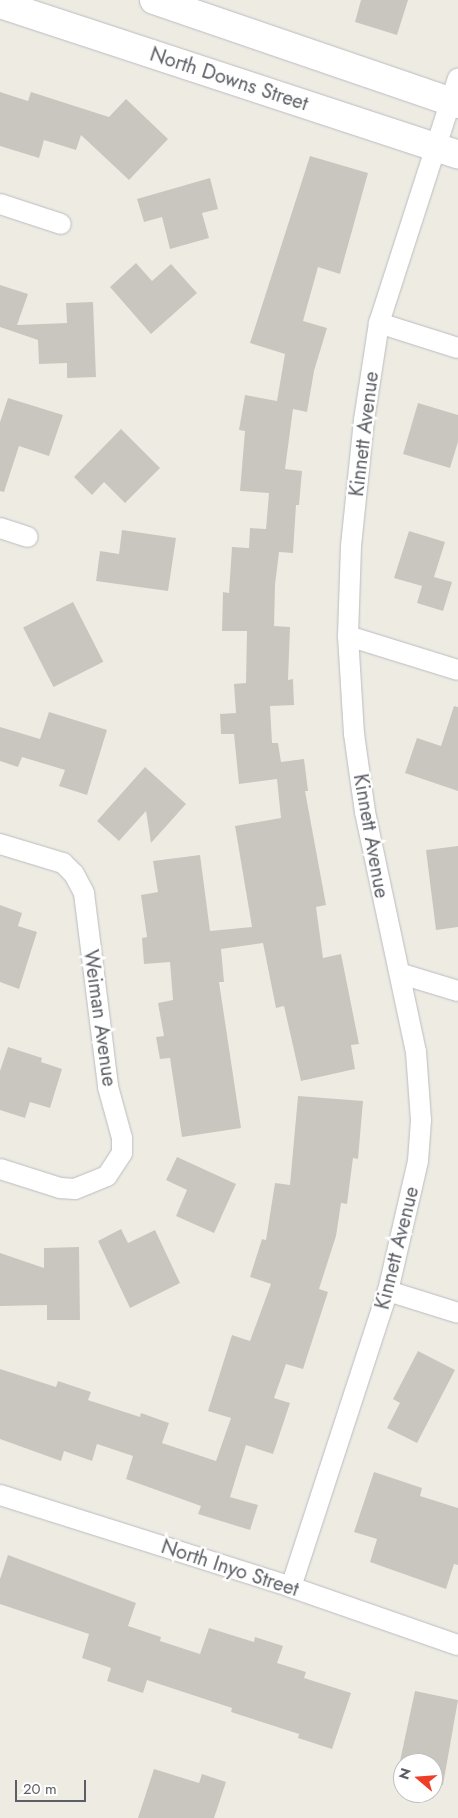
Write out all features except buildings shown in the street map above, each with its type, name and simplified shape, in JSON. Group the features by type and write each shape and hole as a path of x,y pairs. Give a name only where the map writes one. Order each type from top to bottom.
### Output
{"street":[{"path":"154,0 455,94"},
{"name":"North Downs Street","path":"0,4 446,151"},
{"name":"Kinnett Avenue","path":"291,1587 388,1291 418,1161 421,1120 416,1052 402,974 364,812 354,734 348,636 353,527 364,420 379,323 446,151 455,94"},
{"path":"0,204 61,224"},
{"path":"379,323 458,348"},
{"path":"0,528 28,537"},
{"path":"348,636 458,670"},
{"name":"Weiman Avenue","path":"0,844 62,863 74,874 84,893 108,1087 122,1138 122,1153 108,1176 75,1189 60,1188 0,1169"},
{"path":"402,974 458,991"},
{"path":"388,1291 458,1313"},
{"name":"North Inyo Street","path":"0,1495 291,1587 458,1645"}]}
